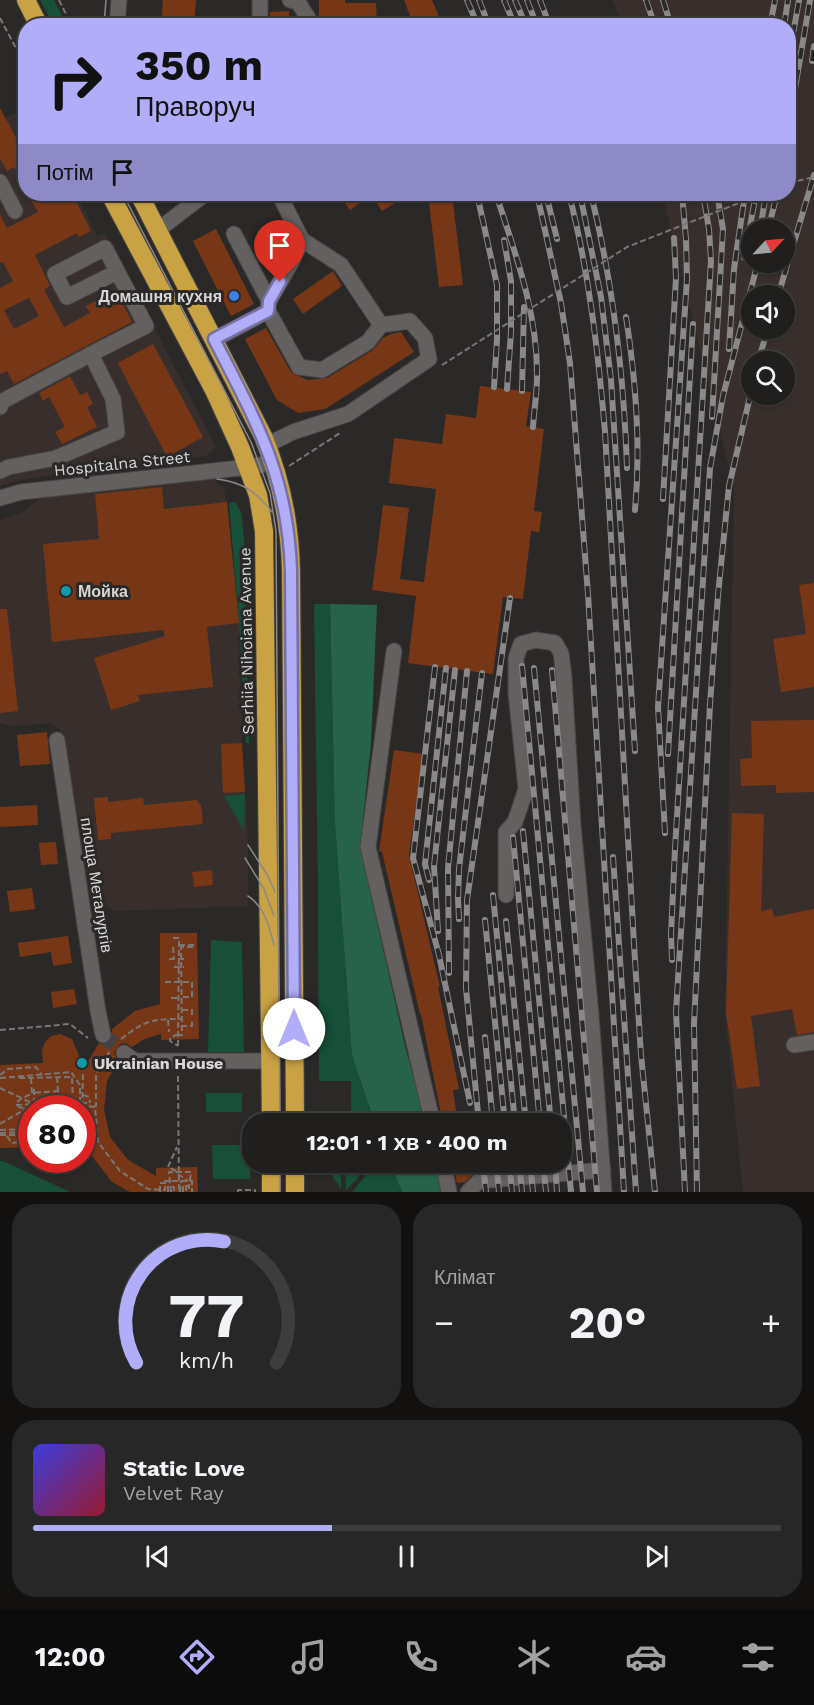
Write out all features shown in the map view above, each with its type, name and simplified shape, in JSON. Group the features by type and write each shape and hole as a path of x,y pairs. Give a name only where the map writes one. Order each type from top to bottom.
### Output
{"highway":[{"path":"26,0 35,18"},
{"name":"Serhiia Nihoiana Avenue","path":"114,201 214,390 249,467 258,495 264,531 271,1113"},
{"path":"143,201 269,452 283,496 288,523 291,571 295,1113"},
{"path":"271,1173 271,1192"},
{"path":"295,1173 295,1192"}],"street":[{"path":"118,18 119,0"},
{"path":"260,0 260,18"},
{"path":"290,0 298,2 308,18"},
{"path":"0,182 15,211"},
{"path":"158,230 196,201"},
{"path":"234,234 299,367 322,370 368,342 381,325 341,265 302,240 282,201"},
{"path":"214,339 269,306 302,240"},
{"path":"1,401 146,326 117,272"},
{"name":"Hospitalna Street","path":"3,497 21,492 261,465 269,452 293,432 348,414 429,359 425,338 410,321 381,325"},
{"path":"0,471 9,467 56,458 117,432 113,399 91,354"},
{"path":"0,480 3,497"},
{"path":"506,896 506,832 515,822 526,789 517,702 516,658 522,644 536,640 555,643 561,654 564,677 573,825 591,1014 604,1192"},
{"path":"394,651 368,847 430,1113"},
{"name":"площа Металургів","path":"57,740 96,1037"},
{"path":"794,1045 814,1042"},
{"path":"124,1053 135,1061 178,1054 270,1061"},
{"path":"468,1192 479,1181 603,1170"},
{"path":"445,1173 449,1192"}],"path":[{"path":"59,0 68,18"},
{"path":"0,18 18,52"},
{"path":"796,181 814,177"},
{"path":"472,346 627,247 744,201"},
{"path":"173,938 179,938 182,1035 178,1034 170,1038 170,1041 178,1054"},
{"path":"174,958 174,947 179,948 187,946 194,945 194,943 193,947 193,953"},
{"path":"187,946 193,947"},
{"path":"179,948 184,952"},
{"path":"180,958 182,983"},
{"path":"169,959 185,959"},
{"path":"174,967 184,967"},
{"path":"165,981 192,982 192,997 171,998"},
{"path":"181,998 182,1029 186,1029"},
{"path":"183,1006 178,1026 178,1176 186,1192"},
{"path":"182,1010 192,1010 192,1017"},
{"path":"161,1019 182,1018"},
{"path":"168,1019 169,1032"},
{"path":"178,1026 192,1026 192,1022"},
{"path":"0,1030 70,1024 96,1037"},
{"path":"178,1034 188,1034"},
{"path":"0,1076 7,1068 35,1067 44,1076"},
{"path":"7,1068 36,1067 44,1076"},
{"path":"56,1075 71,1072 80,1085"},
{"path":"80,1095 83,1074 82,1095"},
{"path":"0,1076 51,1075"},
{"path":"29,1077 51,1075 72,1077 73,1095"},
{"path":"55,1083 56,1075"},
{"path":"56,1075 58,1077 58,1095"},
{"path":"0,1076 44,1076"},
{"path":"27,1084 29,1077"},
{"path":"29,1077 32,1093"},
{"path":"0,1088 18,1096"},
{"path":"34,1089 34,1095"},
{"path":"28,1095 58,1091"},
{"path":"0,1124 18,1113"},
{"path":"96,1119 98,1142 120,1171 148,1189 168,1192 174,1187 171,1187 169,1172 189,1181 186,1192"},
{"path":"2,1133 18,1132"},
{"path":"1,1140 2,1133"},
{"path":"2,1133 11,1142 17,1143 12,1143 2,1133"},
{"path":"178,1145 168,1167 185,1186"},
{"path":"165,1182 191,1172 185,1186"},
{"path":"178,1176 192,1180 186,1192"},
{"path":"168,1192 166,1185 178,1176"},
{"path":"178,1176 186,1192"},
{"path":"161,1177 165,1182 165,1190 168,1192"},
{"path":"186,1179 186,1192"},
{"path":"171,1182 171,1187"},
{"path":"168,1192 160,1183 171,1187 185,1186"},
{"path":"238,1192 238,1190 255,1190 255,1192"}],"shaded area":[{"path":"613,0 814,0 814,1192 743,1192 725,1012 734,488 664,201 796,201 796,18 619,18"},
{"path":"18,112 18,201 80,201 97,236 105,233 216,447 206,456 108,467 21,480 0,486 0,121"},
{"path":"215,474 218,485 223,486 227,502 239,623 242,743 248,845 248,906 114,911 91,896 82,878 60,730 51,723 12,726 0,723 0,520 24,512 47,495"}],"green space":[{"path":"40,0 54,0 63,18 49,18"},
{"path":"235,502 241,512 244,537 249,743 246,743 229,503"},
{"path":"314,604 330,604 335,825 352,1056 372,1113 351,1113 351,1081 319,1081"},
{"path":"330,604 377,605 371,744 360,847 405,1046 423,1113 372,1113 352,1056 335,825"},
{"path":"245,794 244,831 224,796"},
{"path":"211,940 242,942 244,1052 208,1052"},
{"path":"206,1093 242,1093 242,1112 206,1112"},
{"path":"212,1145 242,1145 242,1173 250,1173 250,1179 213,1179"},
{"path":"0,1161 3,1161 18,1168 18,1173 29,1173 70,1192 0,1192"},
{"path":"331,1173 341,1173 341,1189"},
{"path":"345,1173 359,1173 358,1178 346,1190"},
{"path":"394,1173 402,1192 352,1192 367,1174"},
{"path":"394,1173 439,1173 444,1192 402,1192"}],"building":[{"path":"163,0 196,0 195,18 162,18"},
{"path":"319,0 376,3 377,18 319,18"},
{"path":"404,0 432,0 440,18 411,18"},
{"path":"289,11 289,18 270,18 270,12"},
{"path":"0,108 18,142 18,174 14,167 7,171 0,158"},
{"path":"32,201 76,201 91,231 79,237 77,233 35,255 50,286 44,290 64,327 90,313 86,306 116,290 132,322 14,384 7,371 0,374 0,288 13,281 3,262 0,263 0,214 7,228 38,212","holes":["29,298 39,316 14,329 4,310"]},
{"path":"344,201 363,201 350,210"},
{"path":"375,201 394,201 395,203 382,211"},
{"path":"429,201 453,201 463,285 439,287"},
{"path":"216,229 254,304 231,316 193,241"},
{"path":"333,271 342,286 303,314 293,299"},
{"path":"266,328 291,372 307,380 327,378 373,350 383,338 391,334 401,332 414,352 325,409 298,413 277,400 245,339"},
{"path":"153,344 203,437 167,457 118,363"},
{"path":"70,376 80,395 87,392 93,404 87,407 97,427 62,444 55,432 65,427 49,397 43,401 39,393"},
{"path":"480,386 531,392 526,426 544,429 534,511 542,512 539,532 531,531 523,599 503,597 493,674 408,663 416,596 372,590 383,505 409,508 400,579 424,582 436,489 389,483 394,438 442,444 446,414 476,418"},
{"path":"162,487 164,509 227,502 239,623 207,627 213,687 138,695 140,701 111,710 94,658 165,636 163,630 52,642 43,544 99,539 95,494"},
{"path":"814,583 814,687 781,692 773,639 806,634 799,585"},
{"path":"0,609 7,609 18,711 0,713"},
{"path":"814,720 814,792 776,793 776,785 741,786 740,759 752,758 751,721"},
{"path":"47,732 50,764 20,766 17,735"},
{"path":"242,743 245,792 223,793 221,744"},
{"path":"394,750 423,754 409,855 440,987 438,987 459,1089 453,1090 456,1113 441,1113 421,1014 382,852 379,851"},
{"path":"108,797 108,802 143,798 144,805 197,800 201,806 203,824 111,833 111,839 98,840 94,798"},
{"path":"37,805 38,825 0,827 0,807"},
{"path":"732,813 764,814 761,911 772,909 774,917 814,909 814,1032 797,1035 792,1009 751,1016 760,1086 737,1089 726,1012"},
{"path":"56,842 58,864 41,865 39,843"},
{"path":"212,870 213,885 194,887 192,872"},
{"path":"32,888 35,909 10,912 7,891"},
{"name":"Ukrainian House","path":"160,933 197,933 199,1039 161,1040 161,1034 144,1039 132,1047 126,1043 120,1044 114,1053 118,1061 107,1081 104,1110 110,1137 128,1160 156,1176 156,1168 197,1167 198,1192 130,1192 112,1182 96,1161 96,1095 18,1095 18,1147 0,1148 0,1065 43,1063 42,1050 45,1042 51,1036 60,1034 72,1039 84,1068 99,1043 104,1045 110,1042 112,1029 135,1011 160,1004"},
{"path":"68,936 72,963 53,966 51,952 20,957 18,943"},
{"path":"74,989 77,1004 53,1008 51,992"},
{"path":"455,1173 474,1173 465,1182 457,1183"}],"tunnel":[{"path":"103,1035 124,1053"}],"tram line":[{"path":"105,18 106,0"},
{"path":"127,201 251,442 270,493 276,531 280,1113"},
{"path":"217,479 248,489 272,512"},
{"path":"248,845 268,876 275,892"},
{"path":"245,858 264,889 274,916"},
{"path":"248,896 259,906 268,924 274,945"},
{"path":"280,1173 280,1192"}],"railway":[{"path":"467,0 475,18"},
{"path":"479,0 486,18"},
{"path":"504,0 512,18"},
{"path":"515,0 523,18"},
{"path":"527,0 534,18"},
{"path":"540,0 546,16"},
{"path":"646,0 652,18"},
{"path":"663,0 669,18"},
{"path":"772,18 775,0"},
{"path":"785,18 788,0"},
{"path":"796,18 799,0"},
{"path":"796,83 810,0"},
{"path":"812,61 814,46"},
{"path":"781,285 814,175"},
{"path":"479,201 497,285 494,387"},
{"path":"498,201 518,261 534,330 537,389 533,427"},
{"path":"539,201 561,303 570,363 588,594 624,1192"},
{"path":"548,201 557,239"},
{"path":"571,201 592,312 605,432 641,1055 655,1192"},
{"path":"581,201 601,297 611,380 635,751"},
{"path":"593,201 616,330 627,468"},
{"path":"665,833 658,707 687,279 683,201"},
{"path":"672,960 675,849 711,261 704,201"},
{"path":"712,417 723,229 718,201"},
{"path":"729,349 734,269 744,201"},
{"path":"751,219 755,201"},
{"path":"762,219 765,201"},
{"path":"771,219 775,201"},
{"path":"663,499 676,278 674,238"},
{"path":"504,240 511,281 511,332 507,389"},
{"path":"685,1192 676,1012 710,468 723,396 755,273"},
{"path":"522,391 524,307"},
{"path":"626,317 636,413 638,461 635,510"},
{"path":"668,754 693,324"},
{"path":"761,351 765,339"},
{"path":"697,1192 694,1024 710,704 729,486 748,405"},
{"path":"478,1113 466,988 467,900 510,598"},
{"path":"522,666 571,1192"},
{"path":"435,667 413,858 439,955 470,1103"},
{"path":"429,880 425,864 446,668"},
{"path":"534,668 583,1192"},
{"path":"438,931 434,866 455,670"},
{"path":"552,670 597,1192"},
{"path":"449,973 448,868 467,671"},
{"path":"459,919 459,869 482,673"},
{"path":"523,831 550,1113"},
{"path":"513,837 539,1113"},
{"path":"613,857 636,1192"},
{"path":"493,895 514,1113"},
{"path":"485,920 504,1113"},
{"path":"506,921 525,1113"},
{"path":"485,1037 492,1113"},
{"path":"484,1173 486,1192"},
{"path":"497,1173 499,1192"},
{"path":"510,1173 512,1192"},
{"path":"520,1173 522,1192"},
{"path":"531,1173 533,1192"},
{"path":"544,1173 546,1192"},
{"path":"556,1173 557,1192"}],"place":[{"name":"Домашня кухня","path":"234,296"},
{"name":"Мойка","path":"66,591"},
{"name":"Ukrainian House","path":"82,1063"}],"route":[{"path":"280,282 269,301 268,311 214,339 267,445 283,496 291,548 294,1029"}]}
